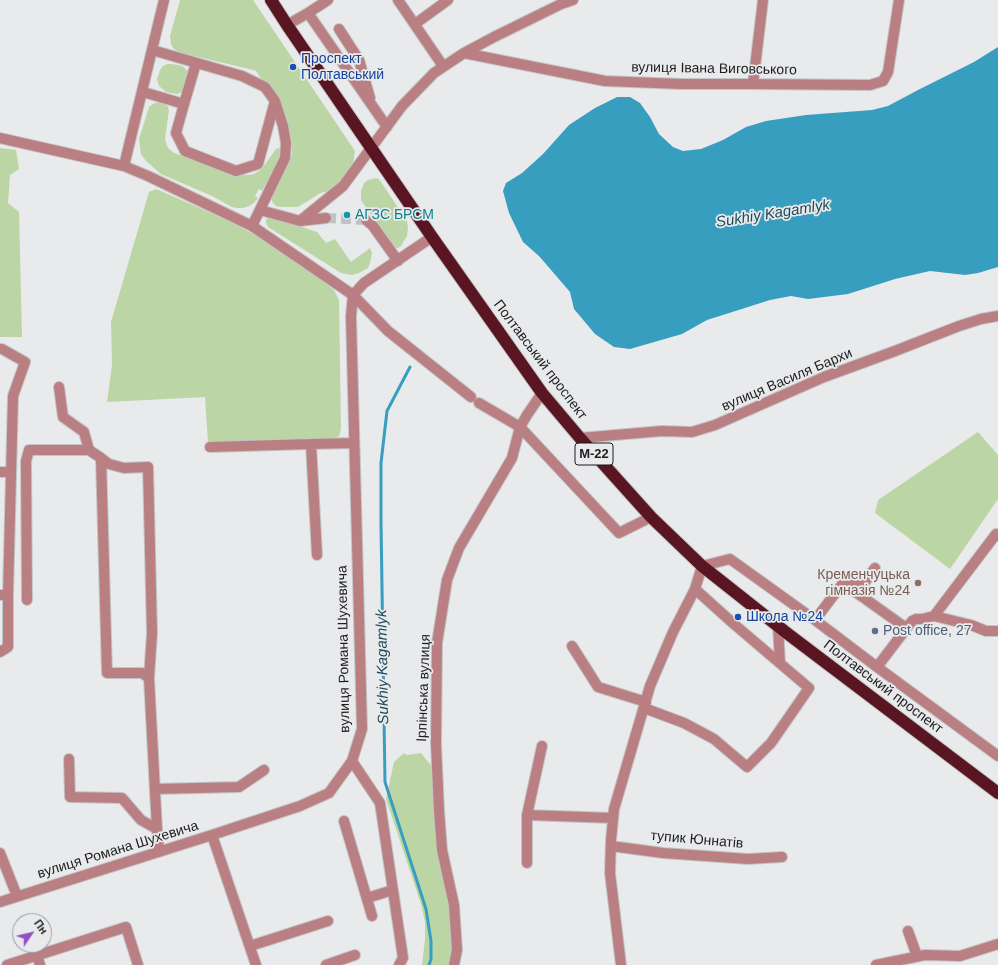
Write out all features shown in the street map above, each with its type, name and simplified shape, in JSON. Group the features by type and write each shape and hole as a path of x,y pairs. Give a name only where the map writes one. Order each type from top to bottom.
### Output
{"highway":[{"name":"М-22","path":"266,0 287,25"},
{"name":"М-22","path":"271,0 287,25"},
{"name":"Полтавський проспект","path":"287,25 432,238 542,393 651,517 702,566 778,626 998,793"}],"street":[{"path":"124,166 164,0"},
{"path":"287,25 328,0"},
{"path":"398,0 444,66"},
{"path":"415,24 448,0"},
{"path":"300,221 343,186 402,106 434,73 464,53 494,37 572,0"},
{"path":"753,84 763,0"},
{"name":"вулиця Івана Виговського","path":"464,53 605,81 681,84 870,85 883,81 888,72 899,0"},
{"path":"308,13 387,127"},
{"path":"338,29 359,60 372,106"},
{"path":"152,50 242,76 265,87 275,101 283,126 286,143 285,158 252,226"},
{"path":"196,63 176,133 185,151 236,171 258,164 275,101"},
{"path":"143,92 184,104"},
{"path":"0,138 124,166 252,226 353,295 388,331 475,400 520,427 619,533 651,517"},
{"path":"260,210 300,221 326,218"},
{"path":"366,220 373,226 398,261"},
{"path":"353,295 364,283 432,238"},
{"name":"вулиця Романа Шухевича","path":"0,902 300,806 329,793 352,761 362,729 351,316 353,295"},
{"name":"вулиця Василя Бархи","path":"580,438 662,431 692,432 715,425 824,377 959,326 981,319 998,316"},
{"path":"0,349 2,348 25,362 13,396 11,472 4,545 4,595 8,647 0,652"},
{"path":"59,387 63,417 84,432 89,450"},
{"name":"Ірпінська вулиця","path":"454,965 457,950 454,905 442,850 436,744 437,643 446,580 459,548 512,458 520,427 526,415 542,393"},
{"path":"210,447 354,443"},
{"path":"311,444 317,555"},
{"path":"27,600 26,461 29,450 89,450 109,464 124,468 148,467 152,633 149,678 159,852"},
{"path":"101,458 107,673 142,673 149,678"},
{"path":"0,472 11,472"},
{"path":"934,616 996,534 998,536"},
{"path":"621,965 610,873 614,809 650,686 673,632 695,588 702,566 730,559 998,756"},
{"path":"815,620 843,583 850,581 862,586 875,568"},
{"path":"843,583 906,628"},
{"path":"572,646 598,687 645,705 714,739 747,767 770,743 809,688 735,625 695,588"},
{"path":"877,667 906,628 916,619 934,616 971,624 986,631 998,631"},
{"path":"778,626 780,664"},
{"path":"527,864 527,815 542,746"},
{"path":"68,759 70,797 122,798 141,820 157,829"},
{"path":"352,761 380,803 403,958 399,965"},
{"path":"155,789 239,787 264,770"},
{"path":"527,815 613,818"},
{"path":"344,821 372,916"},
{"path":"212,835 256,965"},
{"name":"тупик Юннатів","path":"611,846 664,853 748,859 782,857"},
{"path":"1,858 16,896"},
{"path":"367,898 393,890"},
{"path":"250,946 328,921"},
{"path":"7,965 38,960 126,927 138,965"},
{"path":"908,931 917,956"},
{"path":"876,965 925,955 960,956 998,944"},
{"path":"326,965 355,955"}],"green space":[{"path":"180,0 253,0 355,151 352,171 332,191 323,192 298,207 280,207 273,203 271,199 272,194 292,154 291,138 287,120 283,111 256,71 178,52 173,48 170,36"},
{"path":"167,64 182,66 187,70 188,73 184,91 177,94 166,92 159,86 157,79 160,70"},
{"path":"155,103 164,103 168,107 169,110 165,139 167,146 174,153 234,174 249,175 259,171 276,149 280,149 280,154 276,165 262,191 259,189 255,196 258,198 254,203 243,208 232,207 212,196 161,174 146,161 141,154 139,139 149,107"},
{"path":"0,148 16,150 19,169 10,175 8,203 19,212 22,337 0,337"},
{"path":"376,178 379,179 407,221 407,236 398,248 393,247 361,200 361,191 364,183 368,180"},
{"path":"156,189 232,222 278,248 334,290 339,300 341,429 339,436 333,439 208,443 205,397 107,402 112,365 111,322 149,192"},
{"path":"272,217 317,232 326,243 335,239 351,262 370,248 372,253 368,268 352,275 341,273 268,227 266,220"},
{"path":"978,432 998,455 998,499 950,569 875,513 878,500"},
{"path":"404,753 407,755 421,753 434,769 448,893 452,948 449,965 422,965 425,940 425,922 421,904 386,799 394,762"}],"water":[{"path":"998,47 998,267 965,275 930,271 895,279 848,294 808,299 791,296 770,300 707,320 682,334 630,349 614,347 595,334 574,309 570,292 539,256 523,242 509,213 503,191 506,183 522,173 543,154 569,125 595,108 617,97 630,97 640,103 650,117 659,134 673,147 683,151 701,149 723,140 746,127 766,121 806,115 872,110 888,106 974,62"}],"waterway":[{"name":"Sukhiy Kagamlyk","path":"410,367 387,411 381,463 385,782 426,909 431,941 431,959 429,965"}],"tunnel":[{"path":"326,218 366,220"}],"place":[{"name":"Проспект Полтавський","path":"293,67"},
{"name":"АГЗС БРСМ","path":"347,215"},
{"name":"Кременчуцька гімназія №24","path":"918,583"},
{"name":"Школа №24","path":"738,617"},
{"name":"Post office, 27","path":"875,631"}]}
